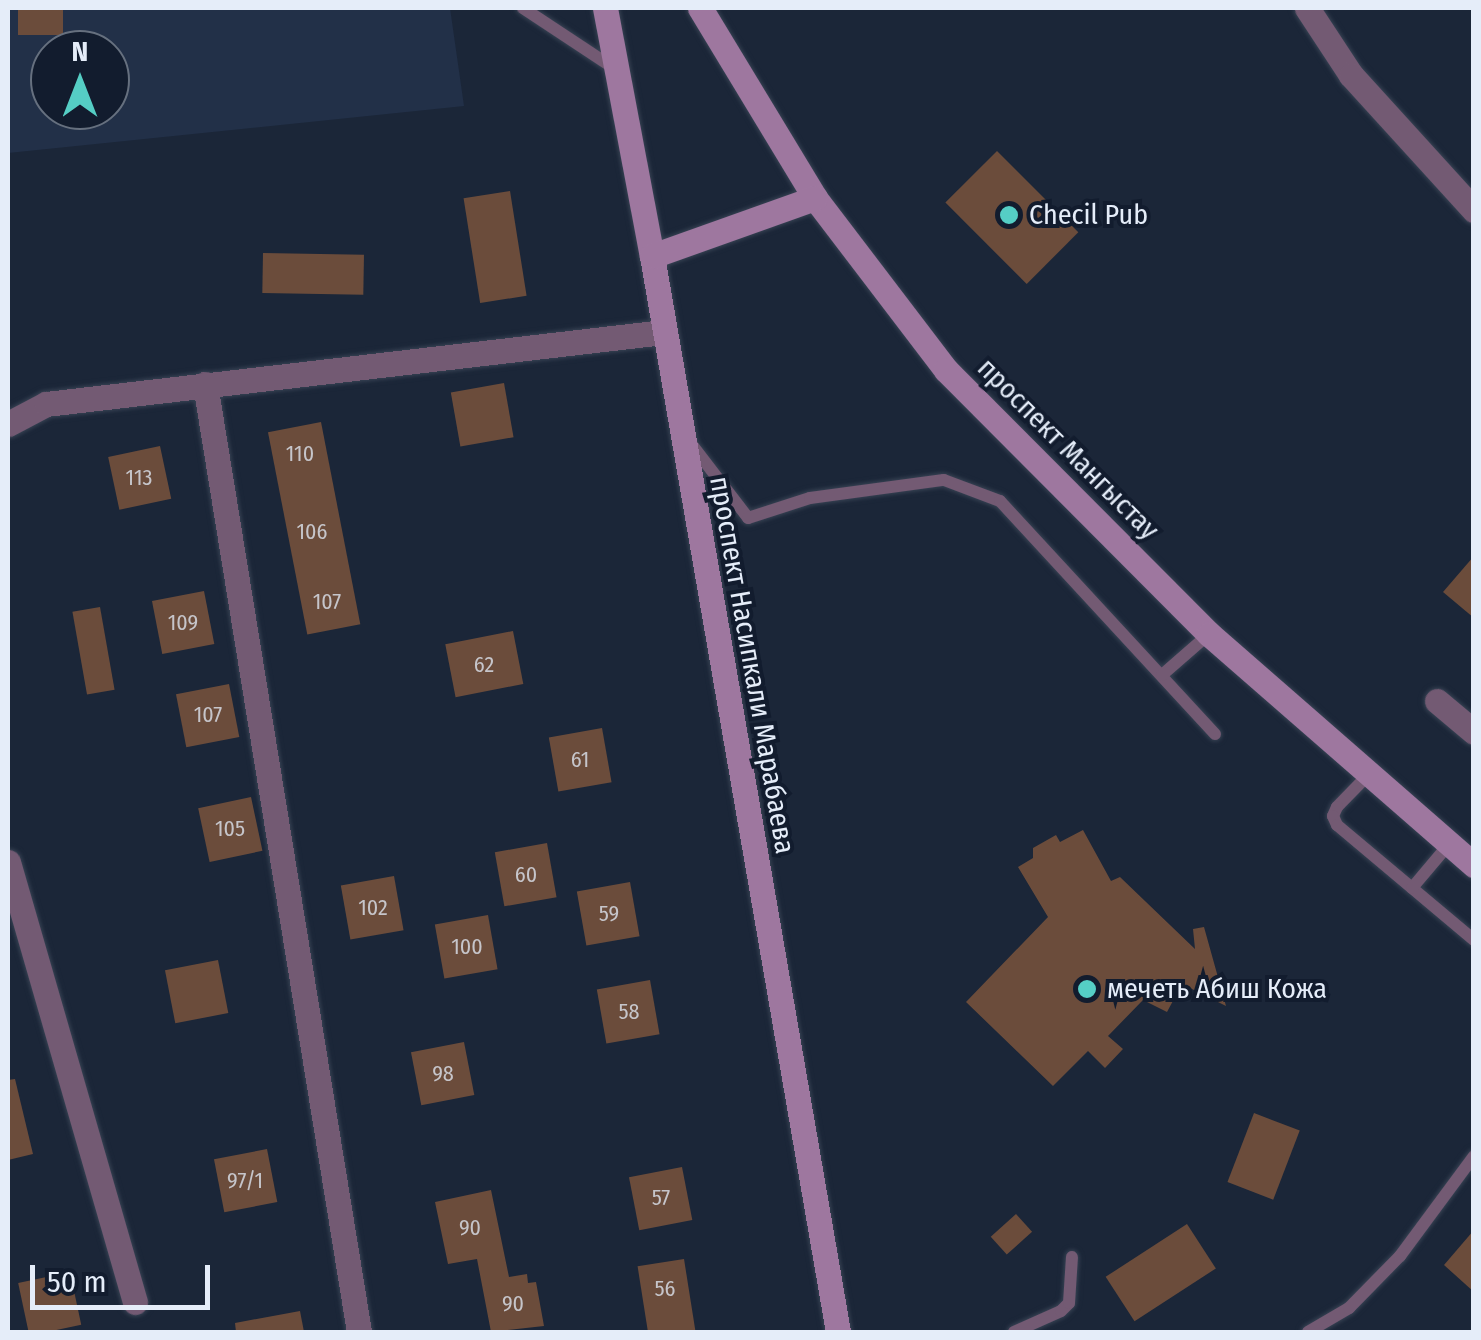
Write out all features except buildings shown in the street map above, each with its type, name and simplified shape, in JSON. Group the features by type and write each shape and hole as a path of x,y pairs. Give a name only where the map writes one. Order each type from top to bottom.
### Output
{"main road":[{"name":"проспект Насипкали Марабаева","path":"605,8 652,256 838,1332"},
{"name":"проспект Мангыстау","path":"700,8 815,198 946,370 1210,634 1474,864"},
{"path":"652,256 815,198"}],"street":[{"path":"1307,8 1351,75 1474,210"},
{"path":"8,424 46,404 664,332"},
{"path":"205,384 359,1332"},
{"path":"1437,701 1474,732"},
{"path":"8,862 136,1302"}],"lane":[{"path":"523,8 617,71"},
{"path":"682,432 748,518 810,498 944,480 1000,502 1215,734"},
{"path":"1162,674 1210,634"},
{"path":"1371,772 1333,816 1337,825 1474,940"},
{"path":"1412,888 1450,843"},
{"path":"1308,1332 1349,1308 1400,1256 1474,1156"},
{"path":"1014,1332 1061,1312 1070,1303 1072,1257"}],"shaded area":[{"path":"8,8 450,8 464,106 8,153"}],"place":[{"name":"Checil Pub","path":"1009,215"},
{"name":"мечеть Абиш Кожа","path":"1087,989"}]}
